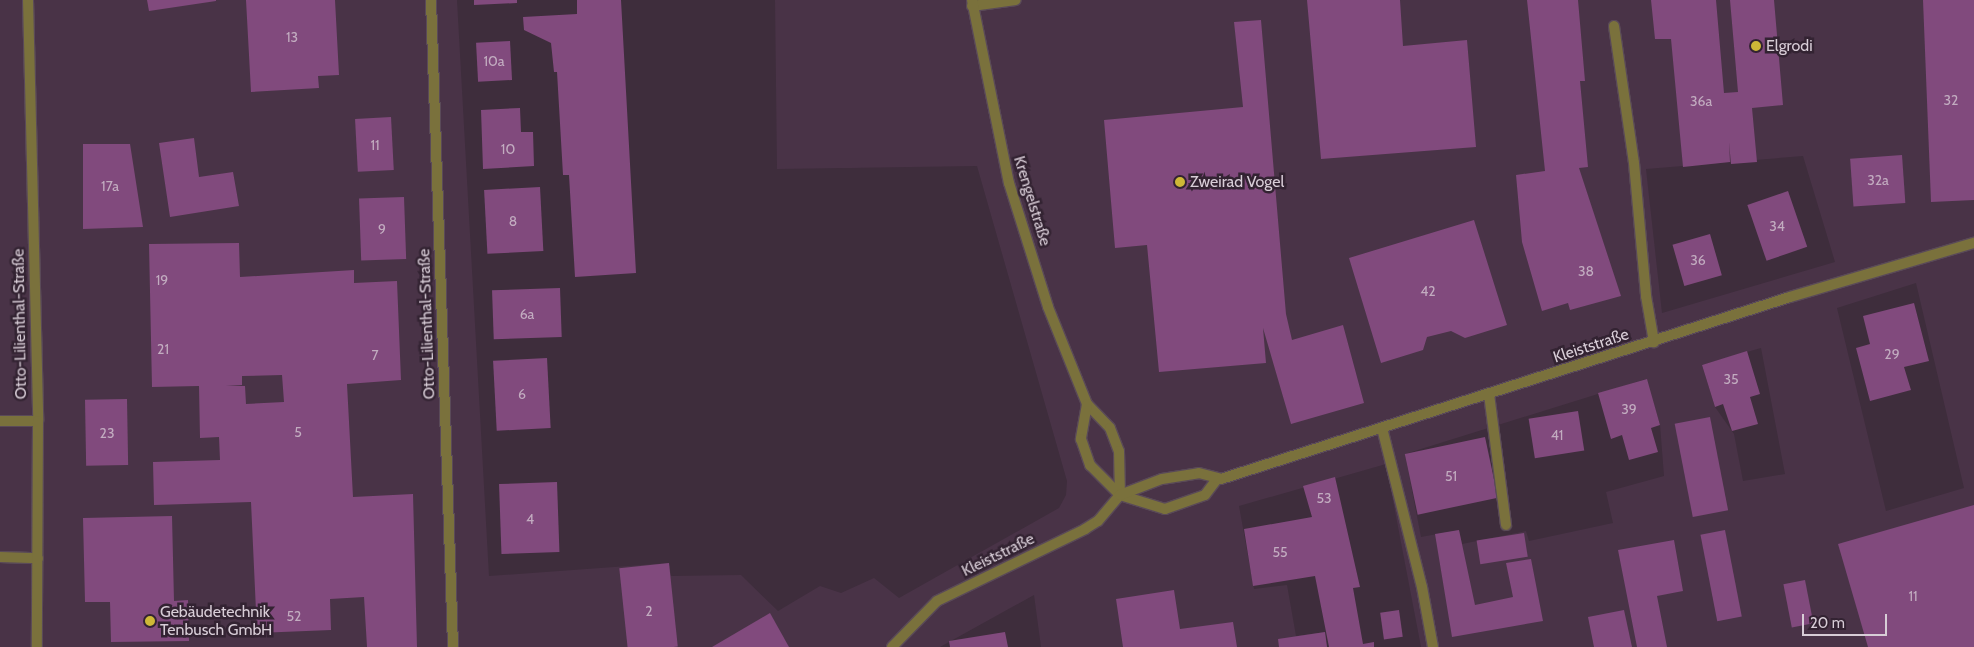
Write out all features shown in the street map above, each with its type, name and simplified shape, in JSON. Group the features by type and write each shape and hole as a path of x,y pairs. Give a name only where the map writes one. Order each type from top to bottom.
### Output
{"street":[{"name":"Otto-Lilienthal-Straße","path":"28,0 38,420 37,647"},
{"name":"Otto-Lilienthal-Straße","path":"431,0 453,647"},
{"path":"972,3 1016,0"},
{"name":"Krengelstraße","path":"972,3 1009,183 1048,306 1087,404 1110,428 1119,451 1120,495"},
{"path":"1614,26 1634,164 1646,296 1654,342"},
{"name":"Kleiststraße","path":"892,647 937,601 1085,529 1098,521 1120,495 1170,477 1199,473 1217,479 1654,342 1790,297 1974,243"},
{"path":"1489,394 1506,525"},
{"path":"1087,404 1081,439 1090,465 1120,495 1165,509 1206,495 1217,479"},
{"path":"0,421 38,420"},
{"path":"1382,428 1422,586 1433,647"},
{"path":"0,556 38,558"}],"shaded area":[{"path":"0,0 457,0 489,576 669,563 671,576 741,575 778,611 820,586 841,593 874,578 899,598 1059,508 1066,495 1067,481 977,166 777,169 775,0 1974,0 1974,647 1421,647 1386,464 1239,506 1254,589 1287,585 1296,636 1325,632 1327,647 1041,647 1034,595 940,647 0,647","holes":["1803,156 1835,262 1662,313 1646,169","1916,283 1964,488 1886,511 1837,308","1761,348 1785,474 1743,481 1734,434 1715,407 1702,365","1646,379 1660,425 1664,476 1606,492 1613,523 1529,541 1526,531 1462,544 1459,530 1421,537 1405,454"]}],"building":[{"path":"147,0 216,0 216,1 149,11"},
{"path":"246,0 335,0 339,75 318,76 319,88 251,92"},
{"path":"474,0 517,0 517,3 474,5"},
{"path":"577,0 621,0 636,273 575,277 569,175 563,175 557,72 554,72 551,43 524,30 523,17 577,14"},
{"path":"1307,0 1400,0 1403,46 1467,40 1476,147 1321,159"},
{"path":"1527,0 1578,0 1585,81 1580,81 1588,167 1579,168 1621,296 1570,310 1568,303 1542,311 1522,242 1516,175 1545,171"},
{"path":"1651,0 1716,0 1724,93 1738,92 1730,0 1774,0 1783,105 1752,108 1757,162 1731,164 1729,142 1730,162 1683,167 1671,39 1655,39"},
{"path":"1923,0 1974,0 1974,200 1931,202"},
{"name":"Zweirad Vogel","path":"1261,20 1286,314 1292,340 1343,325 1364,403 1291,424 1263,328 1266,363 1159,372 1147,245 1115,248 1104,120 1243,107 1234,22"},
{"path":"510,41 512,80 478,82 476,43"},
{"path":"520,108 521,132 533,132 534,166 483,169 481,110"},
{"path":"391,117 394,170 358,172 355,119"},
{"path":"194,138 199,177 233,172 239,206 170,217 159,143"},
{"path":"83,144 130,144 143,227 83,229"},
{"path":"1902,155 1905,203 1853,207 1850,159"},
{"path":"540,187 543,251 487,254 484,190"},
{"path":"1788,191 1807,247 1767,261 1747,205"},
{"path":"404,197 406,259 361,261 359,199"},
{"path":"1474,220 1507,325 1465,338 1451,331 1427,337 1423,350 1381,363 1349,258"},
{"path":"1710,234 1722,275 1684,286 1673,245"},
{"path":"239,243 240,277 354,270 354,283 397,281 401,380 347,384 353,497 413,494 417,647 367,647 364,597 330,599 331,630 257,633 251,502 154,505 153,462 220,460 219,437 200,438 199,386 152,387 149,244","holes":["282,375 284,402 246,404 245,386 226,386 242,385 242,376"]},
{"path":"560,288 562,337 494,339 492,290"},
{"path":"1914,303 1929,361 1904,367 1911,390 1870,401 1856,348 1870,344 1863,316"},
{"path":"1747,351 1760,394 1750,397 1758,424 1732,431 1723,404 1715,407 1702,365"},
{"path":"547,358 551,428 497,431 493,361"},
{"path":"1647,379 1660,425 1651,428 1658,452 1629,460 1622,435 1611,439 1598,393"},
{"path":"127,399 128,465 86,466 85,400"},
{"path":"1578,411 1584,451 1535,458 1529,419"},
{"path":"1710,417 1728,510 1693,517 1675,424"},
{"path":"1485,437 1498,498 1418,515 1405,454"},
{"path":"1335,477 1360,587 1353,588 1363,644 1374,642 1374,647 1329,647 1315,576 1253,586 1244,529 1312,517 1303,486"},
{"path":"557,482 559,552 501,554 499,484"},
{"path":"1974,505 1974,647 1868,647 1838,544"},
{"path":"172,516 174,601 188,600 189,641 111,642 110,602 85,602 83,518"},
{"path":"1459,530 1475,605 1513,597 1506,563 1531,559 1543,621 1452,637 1435,534"},
{"path":"1725,530 1742,616 1717,621 1700,535"},
{"path":"1524,533 1528,557 1480,564 1477,541"},
{"path":"1674,540 1683,591 1657,596 1667,647 1637,647 1618,550"},
{"path":"669,563 678,647 628,647 619,568"},
{"path":"1805,580 1813,623 1792,627 1783,584"},
{"path":"1174,590 1180,629 1233,622 1237,647 1123,647 1116,599"},
{"path":"1399,610 1403,637 1384,639 1380,613"},
{"path":"1624,610 1632,647 1594,647 1588,617"},
{"path":"770,613 789,647 712,647"},
{"path":"1005,632 1008,647 950,647 949,641"},
{"path":"1325,632 1327,647 1279,647 1278,639"}],"place":[{"name":"Elgrodi","path":"1756,46"},
{"name":"Zweirad Vogel","path":"1180,182"},
{"name":"Gebäudetechnik Tenbusch GmbH","path":"150,621"}]}
